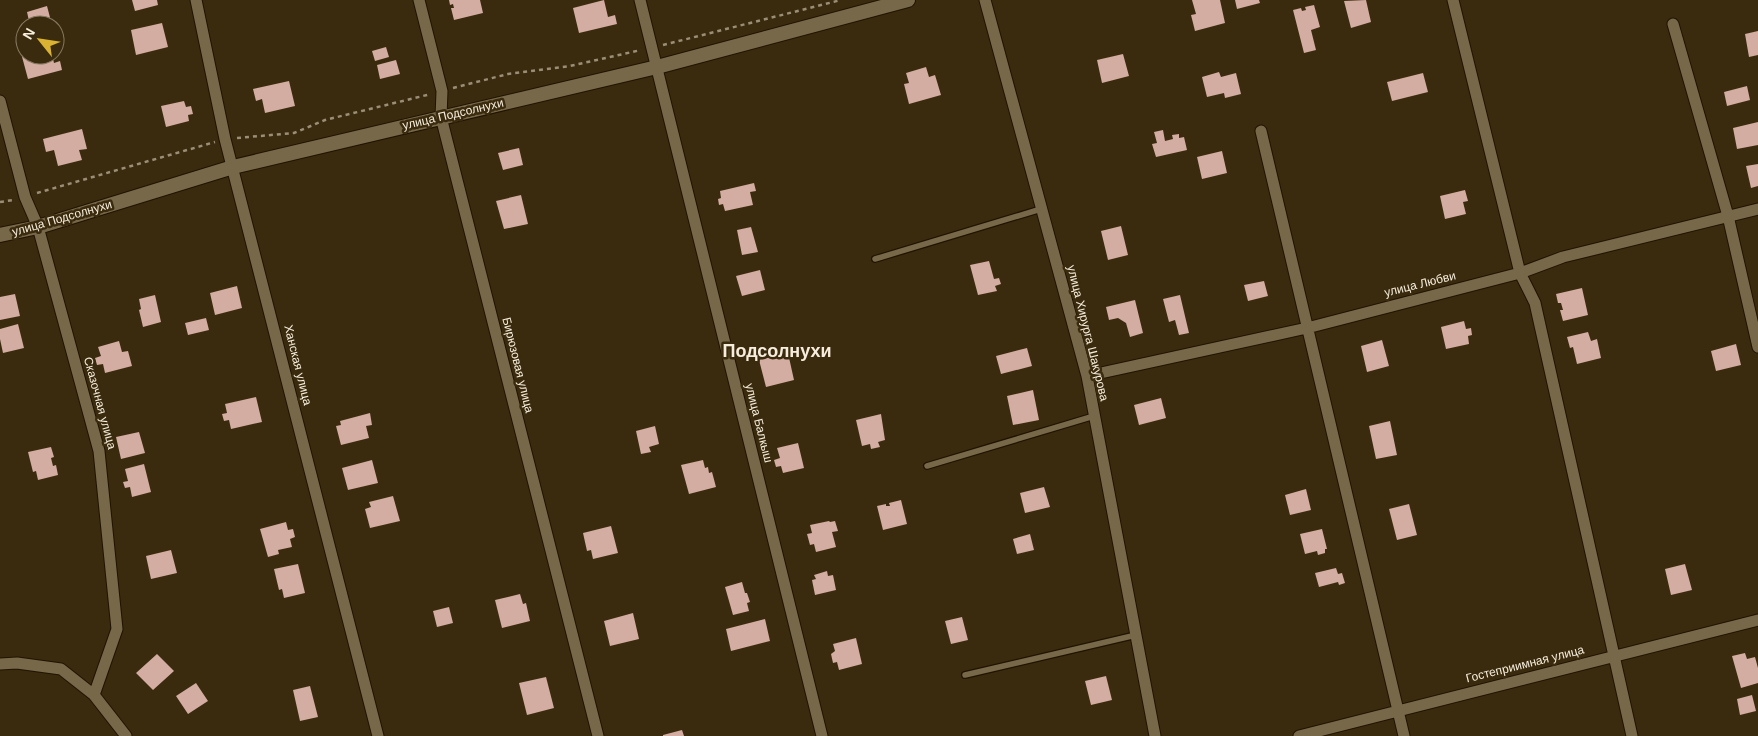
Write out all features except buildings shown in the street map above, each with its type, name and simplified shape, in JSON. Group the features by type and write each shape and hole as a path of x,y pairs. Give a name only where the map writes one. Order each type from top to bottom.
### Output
{"street":[{"name":"Ханская улица","path":"196,0 225,140 378,736"},
{"name":"Бирюзовая улица","path":"419,0 442,91 441,117 598,736"},
{"name":"улица Балкыш","path":"640,0 822,736"},
{"name":"улица Подсолнухи","path":"0,235 38,227 233,167 657,67 908,0"},
{"name":"улица Хирурга Шакурова","path":"985,0 1087,376 1155,736"},
{"path":"1453,0 1520,273 1535,303 1632,736"},
{"path":"1673,24 1728,216 1758,347"},
{"name":"Сказочная улица","path":"0,101 25,197 38,227 99,451 117,629 94,695"},
{"path":"1261,132 1404,736"},
{"name":"улица Любви","path":"1087,376 1307,328 1520,273 1563,257 1758,209"},
{"name":"Гостеприимная улица","path":"1299,736 1758,620"},
{"path":"0,664 17,663 61,669 94,695 126,736"}],"lane":[{"path":"875,259 1042,209"},
{"path":"927,466 1094,416"},
{"path":"965,675 1136,635"}],"path":[{"path":"0,202 25,197 225,140 294,133 325,120 508,74 570,66 841,0"}],"district":[{"name":"Подсолнухи","path":"777,351"}]}
